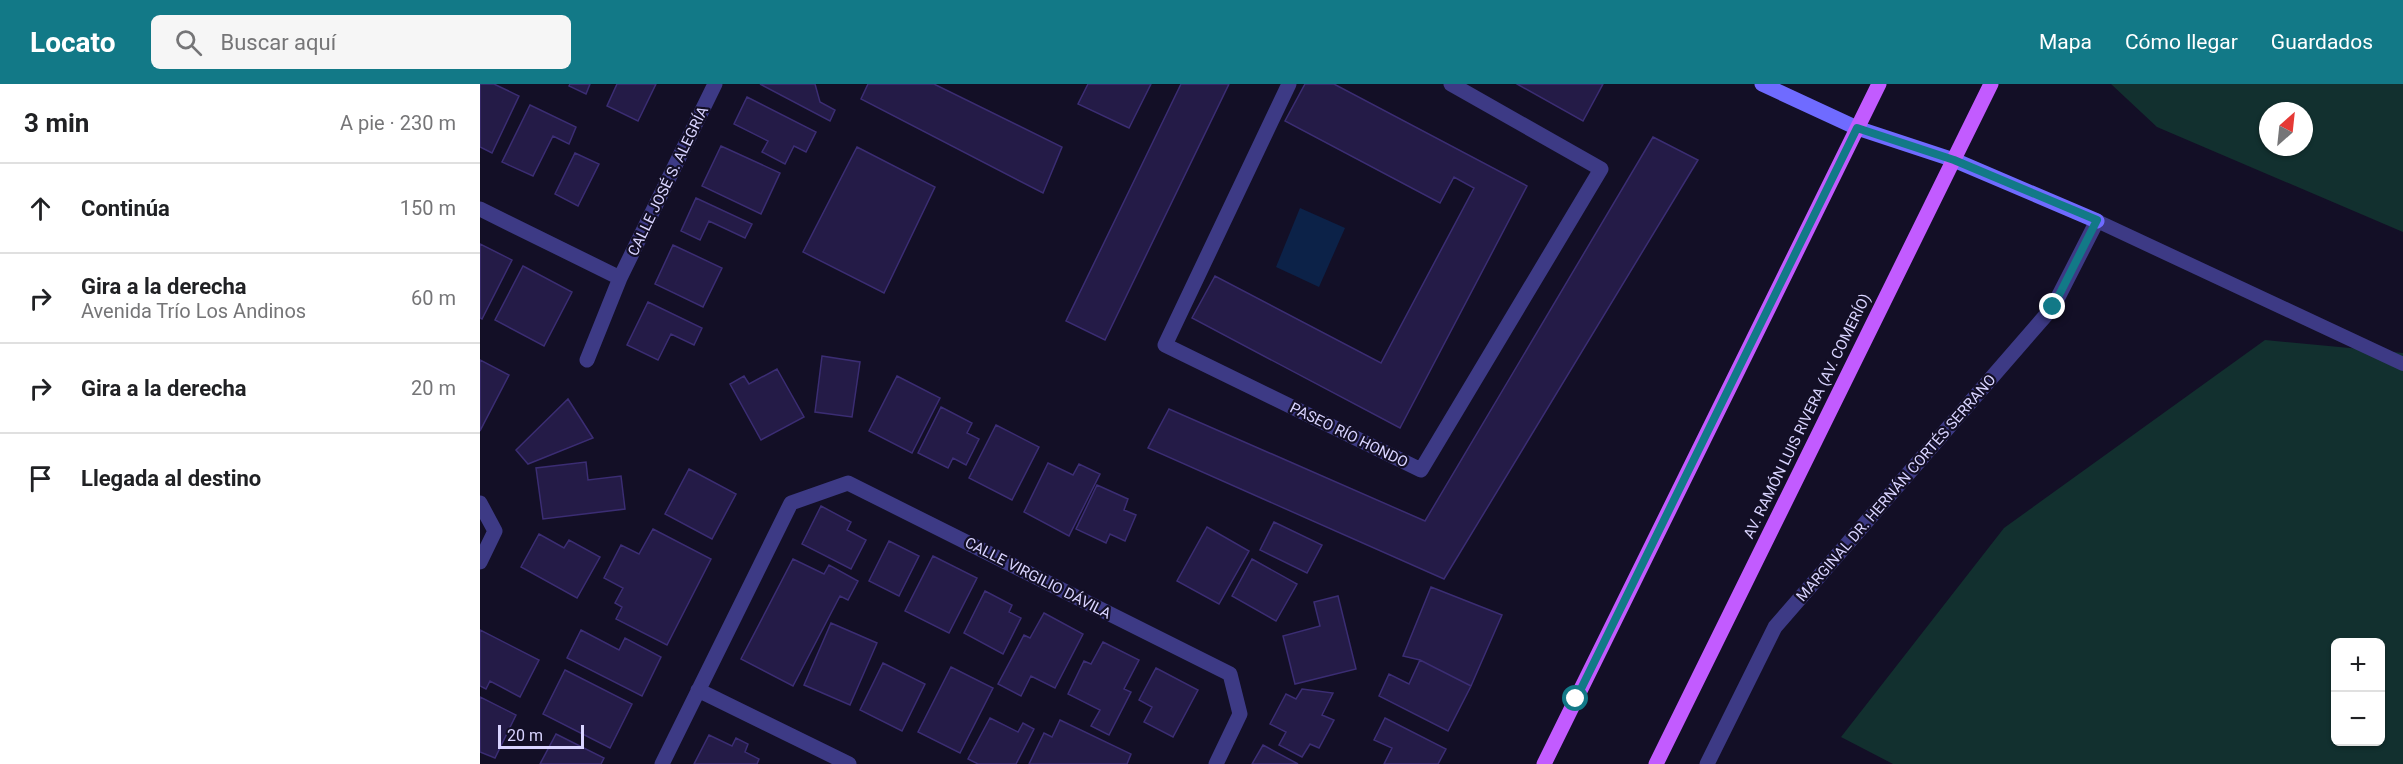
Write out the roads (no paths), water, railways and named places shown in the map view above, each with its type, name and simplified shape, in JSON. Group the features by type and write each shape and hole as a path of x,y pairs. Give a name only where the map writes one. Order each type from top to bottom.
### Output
{"main road":[{"path":"1544,764 1879,84"},
{"name":"AV. RAMÓN LUIS RIVERA (AV. COMERÍO)","path":"1656,764 1991,84"}],"street":[{"name":"CALLE JOSÉ S. ALEGRÍA","path":"587,360 620,278 715,84"},
{"name":"PASEO RÍO HONDO","path":"1289,84 1165,345 1420,470 1601,169 1451,84"},
{"path":"1762,84 1857,128 1954,160 2097,220"},
{"path":"480,209 620,278"},
{"name":"MARGINAL DR. HERNÁN CORTÉS SERRANO","path":"1707,764 1775,627 2053,307 2097,220"},
{"name":"CALLE VIRGILIO DÁVILA","path":"698,690 791,503 848,483 1230,674 1240,714 1216,764"},
{"path":"480,503 495,531 480,562"},
{"path":"662,764 698,690 849,764"}],"lane":[{"path":"2097,220 2403,364"}],"water":[{"path":"1300,208 1345,228 1319,287 1276,267"}]}
